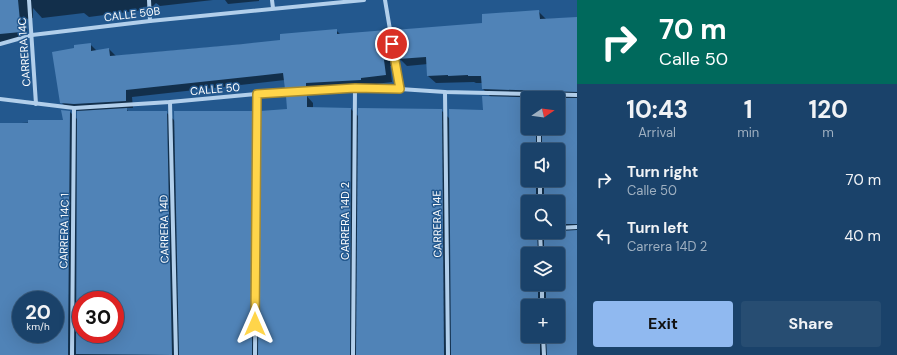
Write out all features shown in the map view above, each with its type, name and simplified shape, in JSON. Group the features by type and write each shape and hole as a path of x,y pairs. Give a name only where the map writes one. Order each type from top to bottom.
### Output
{"street":[{"name":"CARRERA 14C","path":"29,0 36,104"},
{"path":"149,0 150,21"},
{"path":"272,0 273,8"},
{"name":"CALLE 50B","path":"0,44 32,35 273,8 364,0"},
{"path":"385,0 400,89"},
{"name":"CALLE 50","path":"0,100 74,108 355,88 521,95"},
{"name":"CARRERA 14D 2","path":"353,355 355,88"},
{"name":"CARRERA 14E","path":"445,92 448,355"},
{"path":"255,355 257,94"},
{"name":"CALLE 50","path":"565,95 577,95"},
{"name":"CARRERA 14D","path":"170,102 176,355"},
{"name":"CARRERA 14C 1","path":"72,355 74,108"},
{"path":"565,228 577,227"},
{"path":"543,343 544,355"}],"building":[{"path":"0,0 18,0 21,32 0,34"},
{"path":"539,10 540,19 577,17 577,92 482,89 481,76 427,76 426,57 398,59 394,30 482,23 482,14"},
{"path":"337,29 337,34 387,30 391,59 384,60 386,75 361,78 361,80 306,83 306,87 285,89 283,73 126,90 126,101 74,104 60,103 52,52 74,48 74,45 91,43 91,51 109,48 110,56 280,40 280,34"},
{"path":"307,94 307,107 351,108 350,355 258,355 260,111 287,109 286,96"},
{"path":"482,96 521,97 521,135 536,135 536,143 521,143 521,187 536,187 536,195 521,195 521,239 537,239 538,247 521,247 521,291 538,291 538,299 521,299 521,343 540,343 540,355 451,355 449,109 483,110"},
{"path":"565,98 577,98 577,224 565,224 565,195 544,195 544,187 565,187 565,143 542,143 542,135 565,135"},
{"path":"127,108 127,111 167,111 172,355 76,354 76,343 124,343 124,291 76,291 77,111"},
{"path":"358,108 442,109 444,355 356,355"},
{"path":"61,110 70,111 68,355 0,355 0,123 28,123 28,120 63,120"},
{"path":"174,111 253,111 252,355 179,355"},
{"path":"577,230 577,355 547,355 546,343 565,343 565,299 546,299 546,291 565,291 565,247 544,247 544,239 565,239 565,231"}],"route":[{"path":"255,324 257,94 355,88 400,89 392,44"}]}
